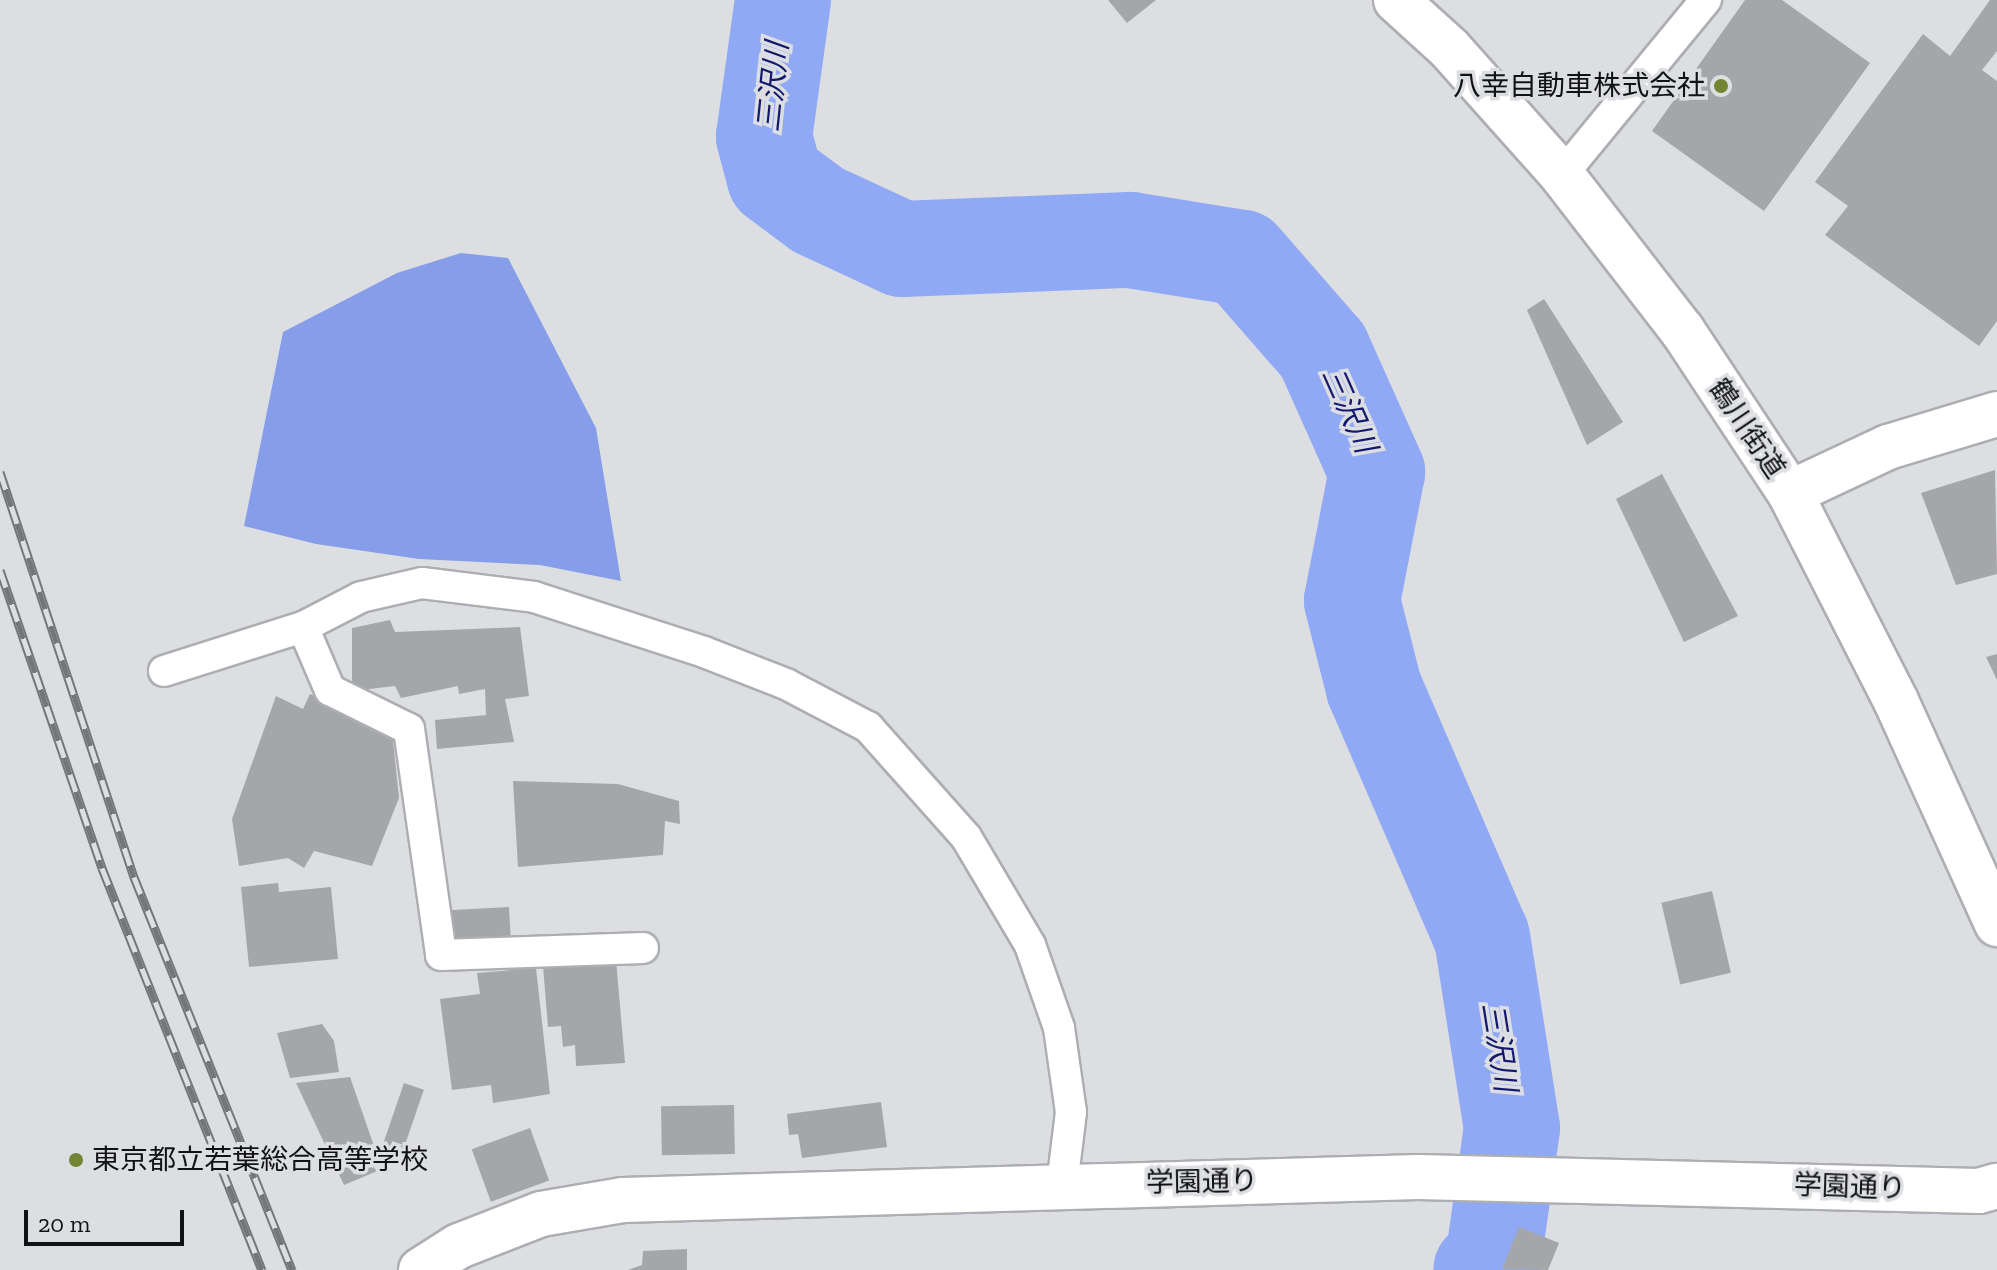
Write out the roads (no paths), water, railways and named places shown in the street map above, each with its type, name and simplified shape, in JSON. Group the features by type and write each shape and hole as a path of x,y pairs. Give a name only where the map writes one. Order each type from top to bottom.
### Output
{"street":[{"name":"鶴川街道","path":"1396,0 1449,48 1562,175 1682,330 1790,493 1896,701 1984,861 1997,924"},
{"path":"1790,493 1888,447 1997,414"},
{"name":"学園通り","path":"421,1270 459,1246 541,1214 623,1200 1418,1177 1578,1177 1979,1191 1997,1186"}],"lane":[{"path":"1562,175 1706,0"},
{"path":"164,671 303,627 361,597 422,583 534,597 704,652 786,684 868,727 966,837 1030,945 1059,1028 1071,1112 1062,1185"},
{"path":"303,627 330,690 409,729 441,955 643,948"}],"waterway":[{"name":"三沢川","path":"783,0 764,137 775,178 818,210 902,249 1130,240 1242,258 1323,351 1377,472 1352,601 1374,688 1482,937 1512,1128 1493,1262 1481,1270"}],"railway":[{"path":"0,472 134,877 292,1270"},
{"path":"0,570 102,868 262,1270"}],"place":[{"name":"八幸自動車株式会社","path":"1721,86"},
{"name":"東京都立若葉総合高等学校","path":"76,1160"}]}
